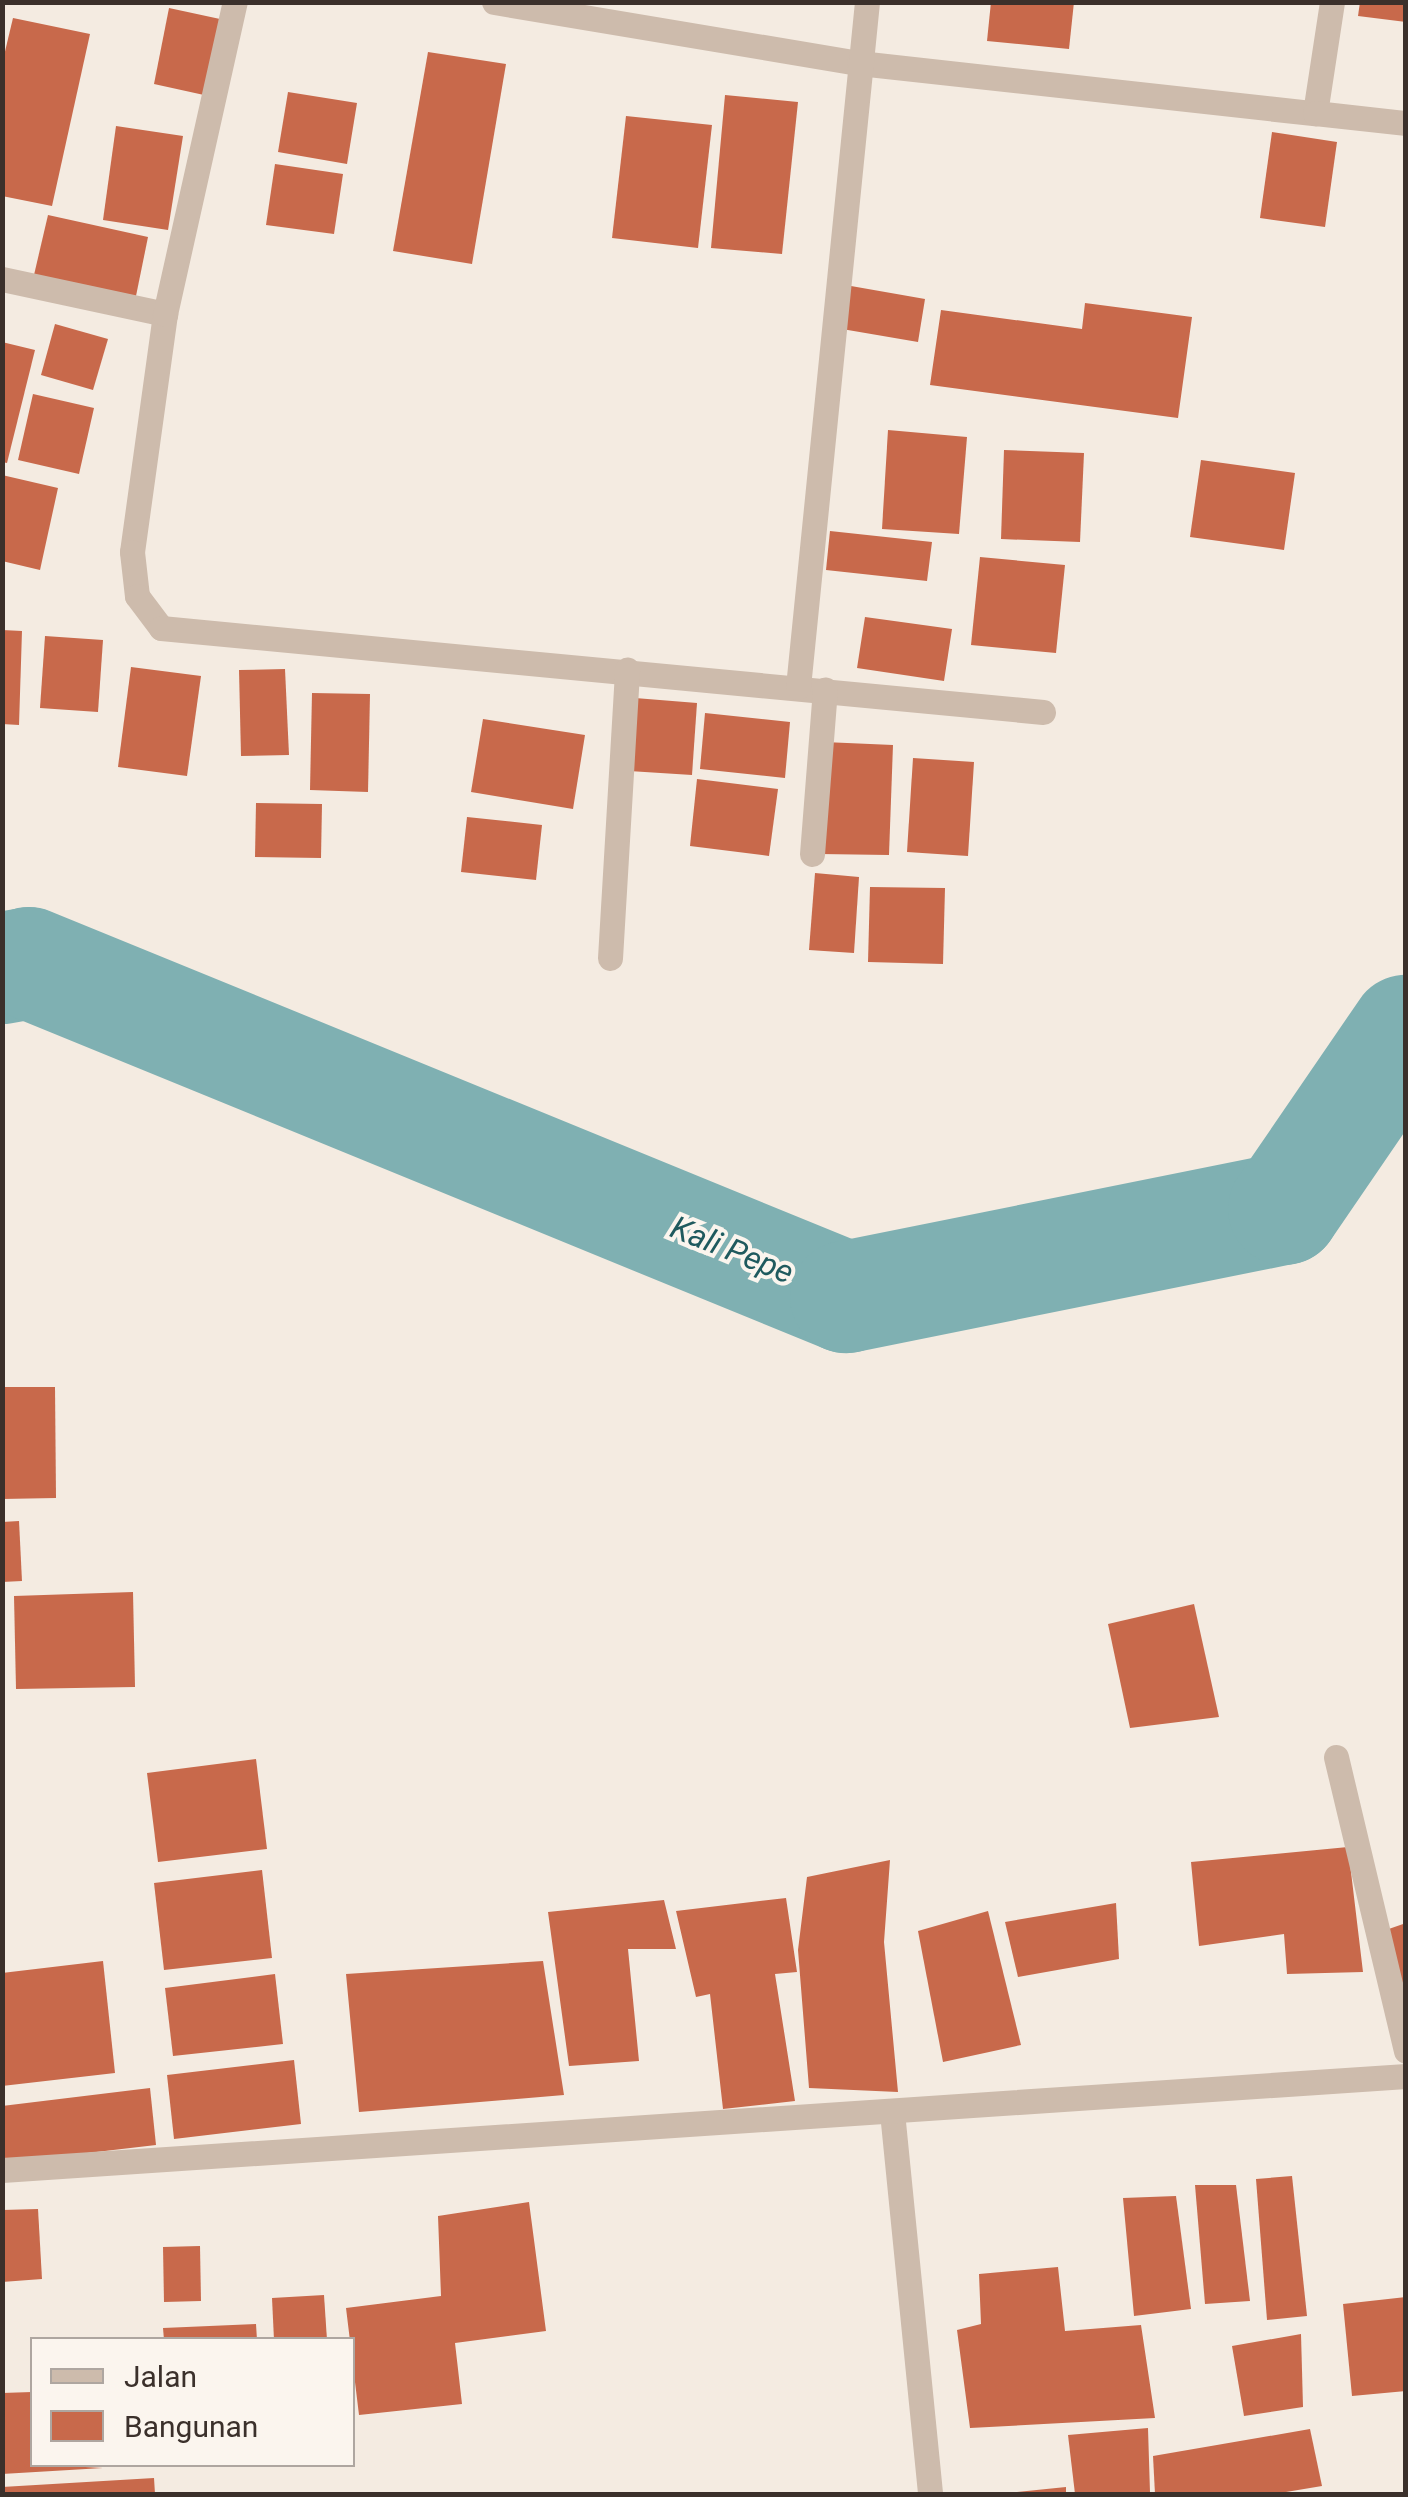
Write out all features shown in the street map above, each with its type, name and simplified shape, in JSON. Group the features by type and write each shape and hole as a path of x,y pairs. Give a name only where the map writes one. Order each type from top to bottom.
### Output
{"street":[{"path":"235,2 166,314 132,552 136,596 161,628 1043,712"},
{"path":"494,2 859,63 1406,123"},
{"path":"798,687 867,2"},
{"path":"1315,113 1332,2"},
{"path":"2,279 166,314"},
{"path":"610,958 627,670"},
{"path":"812,854 824,690"},
{"path":"1336,1758 1406,2051"},
{"path":"2,2170 1406,2076"},
{"path":"892,2112 930,2494"}],"building":[{"path":"991,2 1074,2 1069,49 987,41"},
{"path":"1360,2 1406,2 1406,22 1358,16"},
{"path":"169,8 220,19 204,95 154,84"},
{"path":"13,18 90,34 52,206 2,196 2,64"},
{"path":"428,52 506,64 472,264 393,251"},
{"path":"288,92 357,103 347,164 278,152"},
{"path":"725,95 798,102 782,254 711,248"},
{"path":"626,116 712,125 698,248 612,238"},
{"path":"116,126 183,136 168,230 103,220"},
{"path":"1272,132 1337,142 1325,227 1260,218"},
{"path":"275,164 343,174 334,234 266,225"},
{"path":"48,215 148,237 136,296 34,275"},
{"path":"851,286 925,299 918,342 842,329"},
{"path":"1085,303 1192,317 1178,418 930,385 941,310 1082,329"},
{"path":"55,324 108,339 93,390 41,375"},
{"path":"2,342 35,350 7,463 2,462"},
{"path":"33,394 94,408 79,474 18,460"},
{"path":"888,430 967,437 959,534 882,529"},
{"path":"1004,450 1084,453 1080,542 1001,539"},
{"path":"1201,460 1295,473 1284,550 1190,537"},
{"path":"2,475 58,488 40,570 2,561"},
{"path":"830,531 932,542 927,581 826,570"},
{"path":"980,557 1065,565 1056,653 971,645"},
{"path":"865,617 952,629 944,681 857,668"},
{"path":"2,630 22,631 19,725 2,724"},
{"path":"45,636 103,640 98,712 40,708"},
{"path":"131,667 201,676 187,776 118,767"},
{"path":"285,669 289,755 241,756 239,670"},
{"path":"312,693 370,694 368,792 310,790"},
{"path":"635,698 697,703 692,775 629,771"},
{"path":"705,713 790,722 785,778 700,769"},
{"path":"483,719 585,735 573,809 471,792"},
{"path":"824,742 893,745 889,855 820,854"},
{"path":"913,758 974,762 968,856 907,852"},
{"path":"697,779 778,789 769,856 690,846"},
{"path":"256,803 322,804 321,858 255,857"},
{"path":"467,817 542,825 536,880 461,872"},
{"path":"815,873 859,877 854,953 809,950"},
{"path":"870,887 945,888 943,964 868,962"},
{"path":"2,1387 55,1387 56,1498 2,1499"},
{"path":"19,1521 22,1581 2,1582 2,1522"},
{"path":"133,1592 135,1687 16,1689 14,1596"},
{"path":"1194,1604 1219,1717 1130,1728 1108,1624"},
{"path":"256,1759 267,1849 158,1862 147,1773"},
{"path":"1348,1847 1363,1972 1287,1974 1284,1934 1199,1946 1191,1862"},
{"path":"890,1860 884,1942 898,2092 809,2088 798,1950 807,1877"},
{"path":"262,1870 272,1958 164,1970 154,1883"},
{"path":"786,1898 797,1972 775,1974 795,2101 723,2109 710,1994 696,1997 676,1911"},
{"path":"664,1900 676,1949 628,1949 639,2061 569,2066 548,1912"},
{"path":"1116,1903 1119,1959 1018,1977 1005,1922"},
{"path":"988,1911 1021,2045 943,2062 918,1931"},
{"path":"1406,1923 1406,2008 1383,1931"},
{"path":"103,1961 115,2073 2,2086 2,1973"},
{"path":"543,1961 564,2095 359,2112 346,1974"},
{"path":"275,1974 283,2044 173,2056 165,1988"},
{"path":"294,2060 301,2124 174,2139 167,2075"},
{"path":"150,2088 156,2145 2,2163 2,2106"},
{"path":"1292,2176 1307,2316 1267,2320 1256,2179"},
{"path":"1195,2185 1236,2185 1250,2301 1205,2304"},
{"path":"1176,2196 1191,2309 1134,2316 1123,2198"},
{"path":"529,2202 546,2331 455,2343 462,2404 359,2415 355,2337 350,2337 346,2308 441,2296 438,2216"},
{"path":"38,2209 42,2279 2,2282 2,2210"},
{"path":"200,2246 201,2301 164,2302 163,2247"},
{"path":"1058,2267 1065,2331 1141,2325 1155,2418 970,2428 957,2330 981,2324 979,2274"},
{"path":"324,2295 327,2337 274,2337 272,2298"},
{"path":"1406,2297 1406,2391 1352,2396 1343,2304"},
{"path":"256,2324 257,2337 164,2337 163,2328"},
{"path":"1301,2334 1303,2407 1244,2416 1232,2346"},
{"path":"30,2392 30,2467 103,2468 2,2474 2,2393"},
{"path":"1148,2428 1150,2493 1075,2494 1068,2435"},
{"path":"1310,2429 1322,2486 1274,2494 1155,2494 1153,2456"},
{"path":"154,2478 155,2494 2,2494 2,2487"},
{"path":"1066,2487 1066,2494 1017,2494 1017,2492"}],"waterway":[{"name":"Kali Pepe","path":"2,968 29,963 846,1297 1284,1209 1406,1031"}]}
